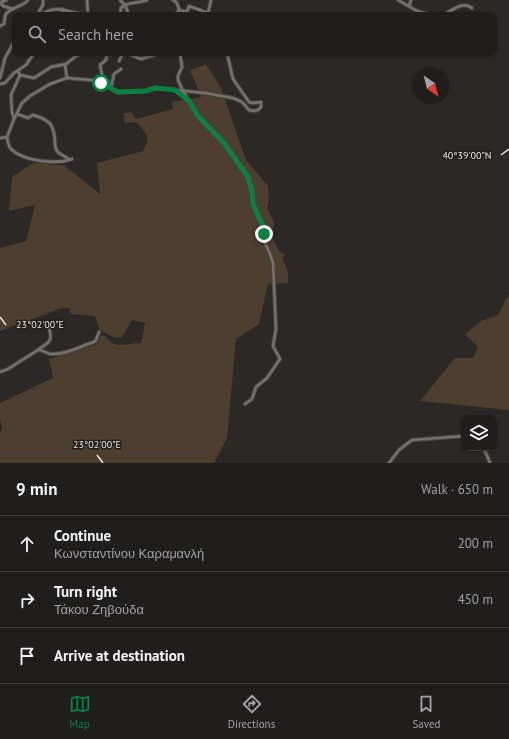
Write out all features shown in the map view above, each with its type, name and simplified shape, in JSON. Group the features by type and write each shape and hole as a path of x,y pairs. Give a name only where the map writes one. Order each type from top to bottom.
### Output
{"main road":[{"path":"1,3 6,0"}],"street":[{"path":"0,26 4,23 6,14 28,0"},
{"path":"39,12 43,6 43,0"},
{"path":"86,0 87,12"},
{"path":"120,0 128,12"},
{"path":"120,12 121,7 131,1 141,2 147,0"},
{"path":"173,0 177,3 179,10 187,12 189,6 205,12"},
{"path":"208,12 211,0"},
{"path":"398,0 421,12"},
{"path":"409,6 411,0"},
{"path":"1,3 3,6 13,9"},
{"path":"449,12 462,5 472,8"},
{"path":"45,12 48,10 62,9 72,12"},
{"path":"0,78 2,65 6,54 12,45"},
{"path":"0,84 5,83 13,74 26,64 32,56"},
{"path":"20,75 34,78 51,67 65,65 76,56"},
{"path":"101,83 102,75 100,65 106,60 106,56"},
{"path":"119,61 121,56"},
{"path":"133,56 140,59 150,56"},
{"path":"180,56 182,67 177,78 183,91 198,116 224,143 248,177 252,191 253,204 264,229 264,241 272,263 276,329 274,346 280,356 280,361 267,378 256,387 252,399 245,404"},
{"path":"17,114 28,118 33,115 46,119 53,128 56,150 59,154 71,159 49,162 34,160 15,152 11,149 7,138 14,119 22,103 30,96 50,84 67,78 91,80 111,87 118,92 145,91 155,88 205,93 233,98 242,102 249,110 254,111 261,108 261,102 251,102 248,100 233,79 228,56"},
{"path":"65,65 67,78"},
{"path":"111,87 114,74 121,69"},
{"path":"14,119 11,95 20,75 18,70"},
{"path":"175,90 189,101"},
{"path":"0,138 7,138"},
{"path":"0,372 8,369 38,350 50,340 51,336 49,328"},
{"path":"38,350 42,350 49,354 66,352 95,341 99,332"},
{"path":"389,463 399,450 412,440 461,436"},
{"path":"484,451 490,463"}],"shaded area":[{"path":"206,64 221,88 246,160 268,186 269,199 267,208 274,222 272,237 279,251 285,255 282,258 288,276 288,283 268,284 259,324 236,339 227,438 214,463 0,463 0,433 2,428 0,419 0,403 53,378 49,359 95,345 102,335 115,344 122,345 141,343 145,323 132,320 122,337 118,338 100,331 95,316 71,314 69,308 62,308 0,331 0,248 26,241 35,205 9,211 12,177 33,163 64,165 100,194 97,163 143,151 147,142 147,136 137,123 130,122 125,124 124,113 131,112 136,119 173,109 172,102 201,97 190,70"},
{"path":"509,294 509,410 420,401 455,358 473,358 478,347 465,334 481,321 498,315"}],"route":[{"path":"101,83 118,92 145,91 155,88 175,90 189,101 198,116 224,143 248,177 252,191 253,204 264,229 264,234"}]}
